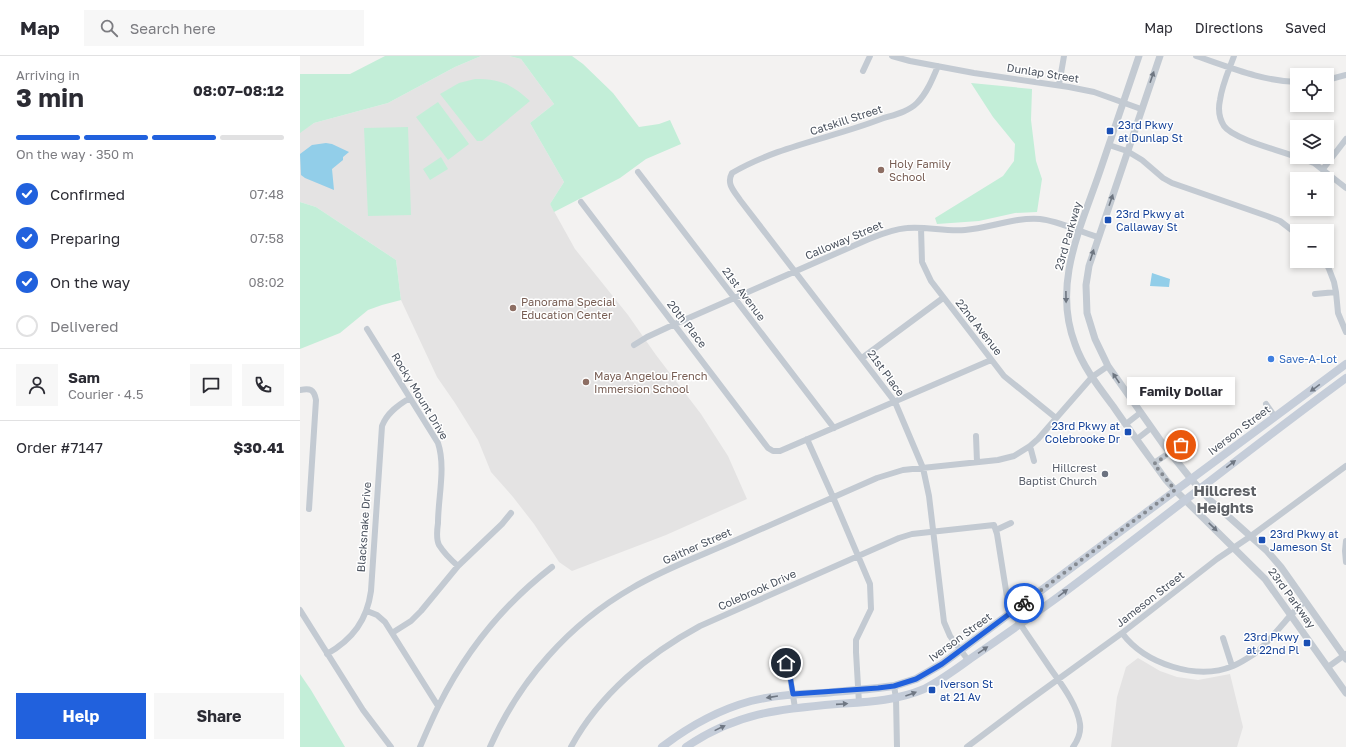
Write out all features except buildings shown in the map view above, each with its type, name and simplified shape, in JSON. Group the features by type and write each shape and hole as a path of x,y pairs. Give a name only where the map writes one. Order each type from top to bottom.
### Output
{"main road":[{"name":"Iverson Street","path":"662,747 690,728 723,711 751,701 793,694 894,686 916,679 961,650 1346,364"},
{"name":"Iverson Street","path":"686,747 736,720 765,712 896,698 926,688 945,677 1020,624 1346,378"}],"street":[{"path":"863,72 870,56"},
{"name":"Dunlap Street","path":"892,56 910,61 974,73 1059,85 1094,92 1141,109"},
{"path":"1059,85 1064,56"},
{"name":"23rd Parkway","path":"1139,56 1079,231 1069,267 1066,282 1067,313 1075,345 1092,377 1154,464 1175,490 1261,573 1346,693"},
{"name":"23rd Parkway","path":"1160,56 1089,266 1086,285 1086,305 1090,326 1108,366 1169,453 1210,500 1251,536 1281,566 1345,656"},
{"path":"1196,56 1230,68 1270,79 1290,81"},
{"path":"1234,56 1220,101 1220,115 1225,126 1232,133 1252,142 1290,154"},
{"name":"Catskill Street","path":"740,169 794,147 907,110 917,103 923,96 938,66"},
{"path":"1334,79 1346,76"},
{"path":"1323,169 1346,139"},
{"path":"1109,145 1127,151 1144,161 1168,182 1267,216 1280,221 1290,229"},
{"path":"1316,164 1346,188"},
{"name":"21st Place","path":"740,169 731,175 729,181 731,186 794,272 895,402 923,468 934,531 944,622 950,636 968,660"},
{"name":"21st Avenue","path":"638,172 834,428"},
{"name":"20th Place","path":"581,202 768,448 773,451 780,451 807,439"},
{"name":"Calloway Street","path":"634,345 675,324 869,239 892,231 907,228 964,230 1021,220 1040,219 1053,221 1098,237"},
{"name":"22nd Avenue","path":"921,228 922,262 931,281 943,298 991,360 1012,384 1056,418"},
{"path":"1328,268 1336,292 1338,313 1346,332"},
{"path":"1315,294 1336,292"},
{"path":"862,358 943,298"},
{"name":"Rocky Mount Drive","path":"367,329 436,438 440,448 442,461 438,512 438,540 444,552 458,566"},
{"path":"859,703 856,640 859,631 871,609 870,581 807,439 991,360"},
{"name":"Gaither Street","path":"490,747 507,713 529,678 545,659 581,623 610,602 655,576 833,497 890,474 923,468 1007,458 1021,452 1038,439 1092,377 1108,366"},
{"path":"300,390 312,390 315,393 316,400 309,509"},
{"name":"Blacksnake Drive","path":"327,654 349,638 358,627 367,611 370,591 382,426 387,416 393,410 410,398"},
{"path":"1266,404 1275,417"},
{"path":"1126,424 1140,413"},
{"path":"1137,439 1151,428"},
{"path":"976,436 977,462"},
{"path":"1154,464 1181,445"},
{"path":"1030,446 1034,461"},
{"name":"Jameson Street","path":"966,747 1122,633 1234,547 1346,466"},
{"path":"392,633 421,611 458,566 502,524 510,514"},
{"name":"Colebrook Drive","path":"571,747 591,716 610,693 634,671 686,633 899,538 912,534 934,531 995,528 1011,523"},
{"path":"995,528 1008,603 1012,612 1076,709 1080,724 1077,741 1074,747"},
{"path":"1346,541 1346,562"},
{"path":"420,747 438,706 459,669 497,618 536,579 552,566"},
{"path":"1122,633 1129,643 1156,661 1185,670 1210,671 1232,666 1254,654 1305,601"},
{"path":"300,610 364,710 391,747"},
{"path":"367,611 381,618 438,706"},
{"path":"1223,638 1232,666"},
{"path":"1328,667 1345,656"},
{"path":"784,660 789,670 795,708"},
{"path":"894,686 896,698 897,747"}],"shaded area":[{"name":"Panorama Special Education Center","path":"481,56 509,56 521,59 554,104 530,123 564,182 550,204 575,249 628,315 656,355 701,414 728,456 747,499 666,535 572,571 559,562 534,524 491,472 478,440 437,377 401,300 396,260 316,207 300,202 300,132 314,123 388,103 455,67"},
{"path":"1138,658 1160,671 1177,677 1198,680 1230,674 1243,727 1237,747 1111,747 1117,697 1126,667"}],"green space":[{"path":"385,56 481,56 455,67 388,103 314,123 300,133 300,74 350,74"},
{"path":"509,56 572,56 583,64 613,93 639,127 659,124 670,120 681,144 646,159 620,178 554,212 550,204 564,182 530,123 554,104 521,59"},
{"path":"475,79 499,81 517,90 530,101 482,141 477,141 440,94 459,83"},
{"path":"971,83 1032,89 1031,120 1036,161 1042,179 1037,212 1015,213 979,221 937,224 935,218 1003,176 1014,161 1015,144 993,117"},
{"path":"438,102 469,144 448,160 416,117"},
{"path":"408,127 411,215 368,216 364,128"},
{"path":"441,157 448,169 430,180 423,169"},
{"path":"300,202 316,207 396,260 401,300 368,310 340,333 300,349"},
{"path":"300,674 311,690 345,747 300,747"}],"water":[{"path":"326,143 332,144 349,152 343,157 343,160 332,169 334,190 301,175 300,154 312,145"},
{"path":"1152,273 1170,279 1169,287 1150,286"}],"way so far":[{"path":"1024,603 1175,490 1154,464 1181,445"}],"place":[{"name":"23rd Pkwy at Dunlap St","path":"1110,131"},
{"name":"Holy Family School","path":"881,170"},
{"name":"23rd Pkwy at Callaway St","path":"1108,220"},
{"name":"Panorama Special Education Center","path":"513,308"},
{"name":"Save-A-Lot","path":"1271,359"},
{"name":"Maya Angelou French Immersion School","path":"586,382"},
{"name":"23rd Pkwy at Colebrooke Dr","path":"1128,432"},
{"name":"Family Dollar","path":"1181,445"},
{"name":"Hillcrest Baptist Church","path":"1105,474"},
{"name":"23rd Pkwy at Jameson St","path":"1262,540"},
{"name":"23rd Pkwy at 22nd Pl","path":"1307,643"},
{"name":"Iverson St at 21 Av","path":"932,690"}],"district":[{"name":"Hillcrest Heights","path":"1225,500"}],"route":[{"path":"786,663 789,670 793,694 825,693 894,686 916,679 942,664 1024,603"}]}
